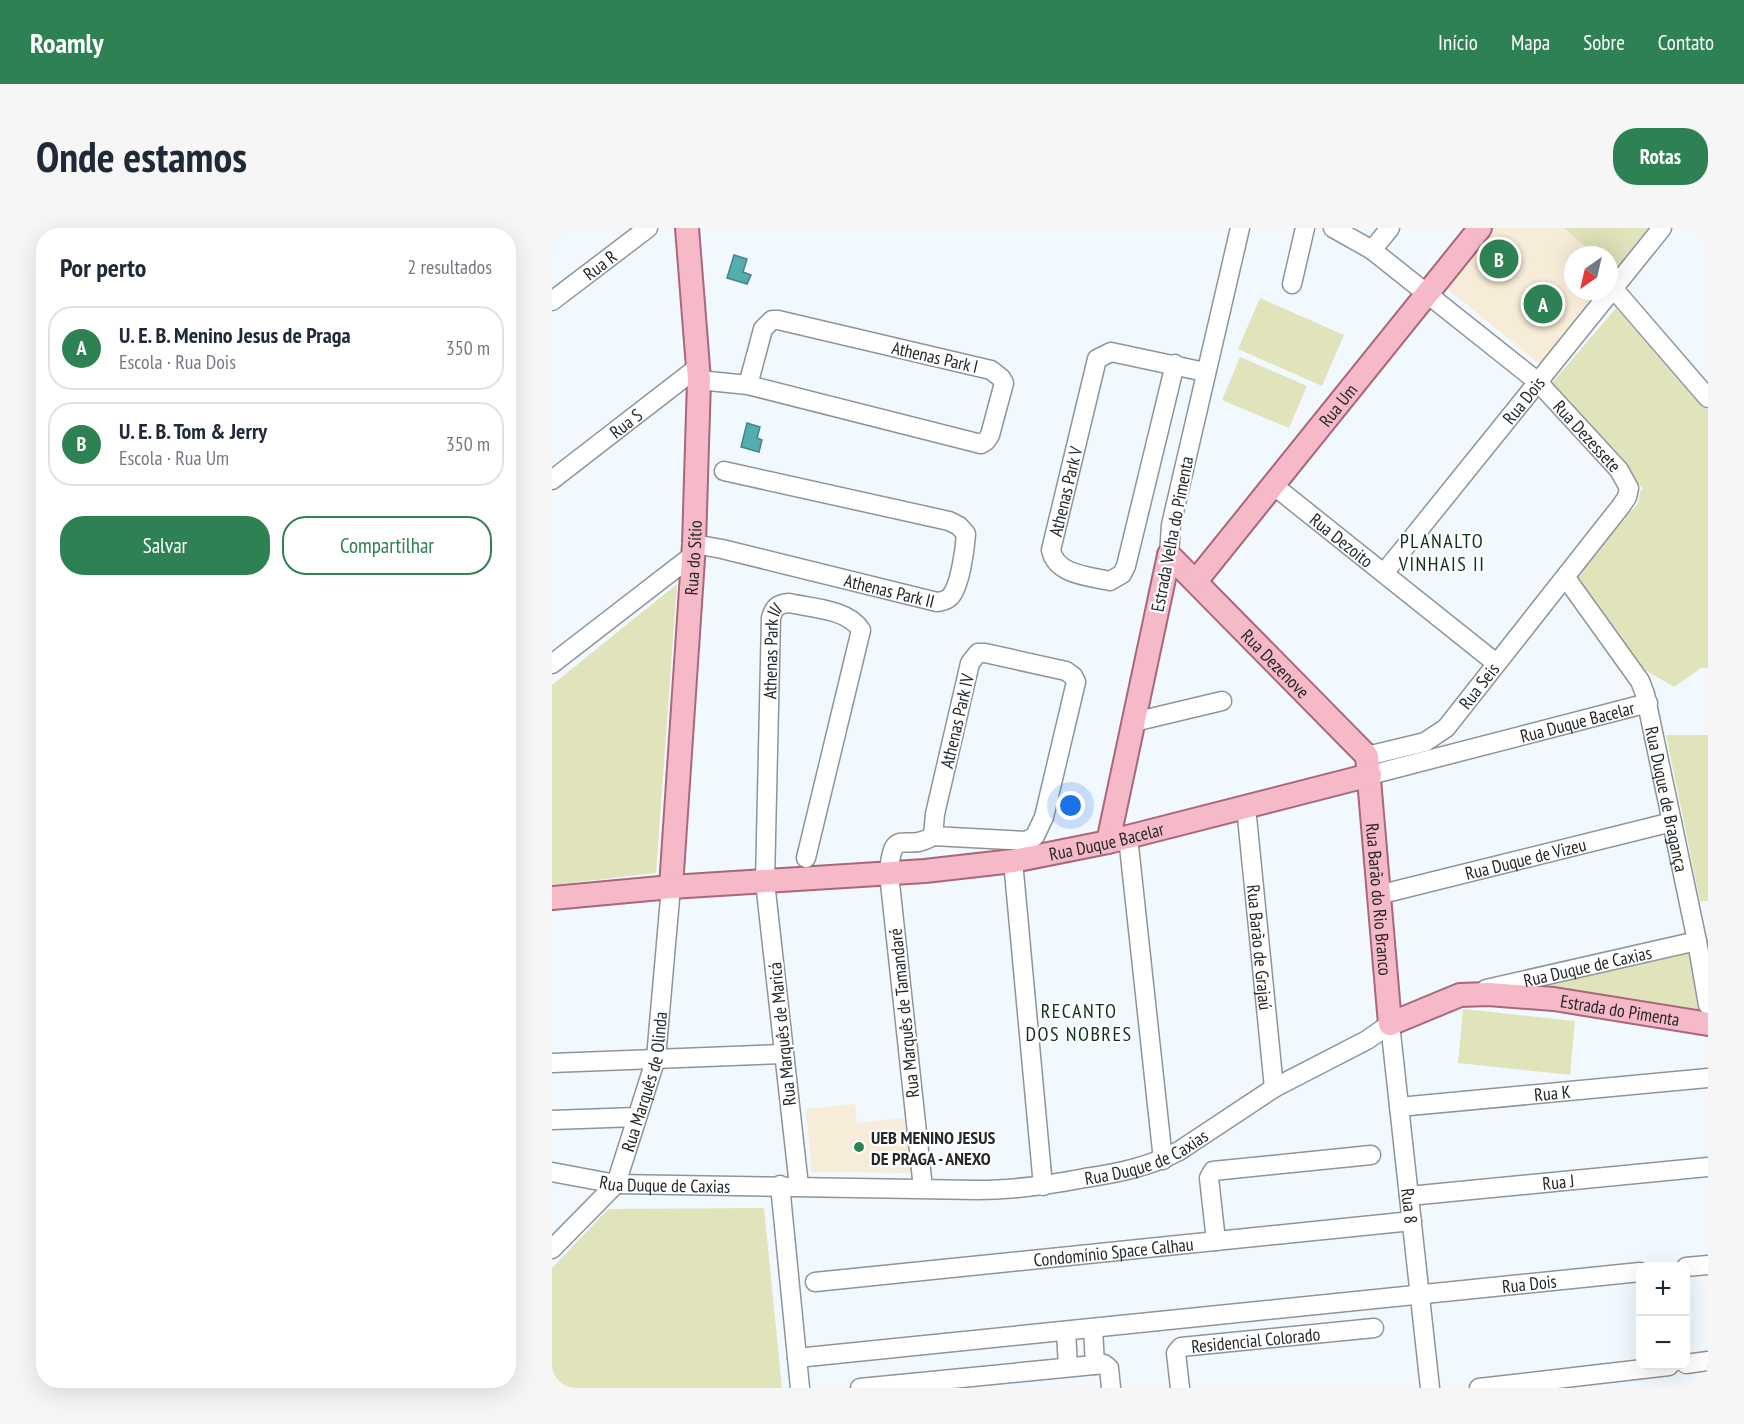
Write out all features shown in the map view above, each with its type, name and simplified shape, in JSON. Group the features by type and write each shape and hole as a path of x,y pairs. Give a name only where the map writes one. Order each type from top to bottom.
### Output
{"main road":[{"name":"Rua do Sítio","path":"671,887 694,550 699,373 687,228"},
{"name":"Rua Um","path":"1196,581 1480,228"},
{"name":"Rua Dezenove","path":"1169,555 1196,581 1368,766"},
{"name":"Estrada Velha do Pimenta","path":"1118,839 1134,723 1169,555"},
{"name":"Rua Duque Bacelar","path":"552,898 671,887 889,874 1013,861 1118,839 1246,807 1368,766"},
{"name":"Rua Barão do Rio Branco","path":"1368,766 1390,1024"},
{"name":"Estrada do Pimenta","path":"1460,995 1499,994 1543,998 1708,1024"},
{"name":"Rua Duque de Caxias","path":"1390,1024 1460,995"}],"street":[{"name":"Rua R","path":"552,301 648,228"},
{"name":"Estrada Velha do Pimenta","path":"1169,555 1171,525 1240,228"},
{"path":"1292,284 1305,228"},
{"name":"Rua Dezessete","path":"1333,228 1372,250 1538,382 1619,470 1629,488 1627,497 1566,578"},
{"path":"1372,250 1390,228"},
{"name":"Rua Dois","path":"1618,282 1662,228"},
{"path":"1618,294 1708,398"},
{"name":"Rua Dois","path":"1384,573 1603,300"},
{"name":"Athenas Park I","path":"699,373 981,444 990,435 1004,383 991,370 772,320 763,329 748,385"},
{"name":"Athenas Park V","path":"1175,364 1126,566 1122,574 1110,581 1062,569 1051,550 1097,359 1111,352 1175,364 1205,372"},
{"name":"Rua S","path":"552,480 699,373"},
{"name":"Athenas Park II","path":"694,550 722,549 937,602 945,601 956,587 966,542 966,534 959,526 948,521 724,471"},
{"name":"Rua Dezoito","path":"1273,485 1496,663"},
{"path":"552,664 694,550"},
{"name":"Rua Seis","path":"1368,766 1425,742 1446,728 1566,578"},
{"name":"Rua Duque de Bragança","path":"1566,578 1640,681 1648,703 1708,1005"},
{"name":"Athenas Park III","path":"765,882 771,618 774,609 781,603 847,616 857,623 861,630 806,858"},
{"name":"Athenas Park IV","path":"889,874 890,851 899,844 928,840 933,836 1027,841 1035,836 1044,817 1075,689 1076,682 1072,676 1065,671 985,653 978,653 973,658 935,814 933,836"},
{"path":"1134,723 1222,700"},
{"name":"Rua Duque Bacelar","path":"1368,766 1648,703"},
{"name":"Rua Barão de Grajaú","path":"1246,807 1274,1088"},
{"name":"Rua Duque de Vizeu","path":"1378,895 1672,822"},
{"path":"1118,839 1163,1160"},
{"path":"1013,861 1043,1186"},
{"name":"Rua Marquês de Tamandaré","path":"889,874 923,1188"},
{"name":"Rua Marquês de Maricá","path":"765,882 800,1186"},
{"name":"Rua Marquês de Olinda","path":"552,1250 616,1184 638,1117 656,1058 671,887"},
{"name":"Rua Duque de Caxias","path":"1460,995 1697,941"},
{"name":"Rua Duque de Caxias","path":"552,1172 616,1184 995,1190 1043,1186 1124,1172 1163,1160 1274,1088 1367,1040 1390,1024"},
{"name":"Rua 8","path":"1390,1024 1430,1388"},
{"path":"552,1063 783,1054"},
{"name":"Rua K","path":"1399,1107 1708,1078"},
{"path":"552,1120 638,1117"},
{"path":"1216,1241 1209,1178 1213,1171 1371,1155"},
{"name":"Rua J","path":"1409,1196 1708,1167"},
{"path":"780,1185 800,1388"},
{"name":"Condomínio Space Calhau","path":"815,1282 1412,1221"},
{"path":"1690,1266 1708,1264"},
{"name":"Rua Dois","path":"797,1358 1066,1336 1094,1328 1636,1272"},
{"path":"1094,1328 1095,1365"},
{"name":"Residencial Colorado","path":"1180,1388 1176,1353 1181,1347 1374,1328"},
{"path":"1066,1336 1068,1367"},
{"path":"1690,1363 1708,1361"},
{"path":"860,1388 1104,1364 1108,1366 1111,1388"},
{"path":"1479,1388 1636,1369"}],"shaded area":[{"path":"1493,228 1564,228 1585,246 1564,246 1564,300 1594,300 1541,365 1445,287"},
{"name":"UEB MENINO JESUS DE PRAGA - ANEXO","path":"855,1104 857,1123 906,1118 913,1173 812,1172 806,1109"}],"green space":[{"path":"1564,228 1651,228 1618,270 1618,246 1585,246"},
{"path":"1260,298 1344,335 1322,386 1238,349"},
{"path":"1616,308 1708,410 1708,668 1701,668 1674,687 1645,670 1575,573 1638,503 1640,492 1643,489 1551,384"},
{"path":"1240,357 1307,386 1289,428 1222,400"},
{"path":"677,584 656,873 552,885 552,685"},
{"path":"1666,735 1708,735 1708,901 1700,901"},
{"path":"1688,950 1703,1016 1530,986"},
{"path":"1463,1009 1575,1021 1570,1075 1458,1063"},
{"path":"764,1208 782,1388 552,1388 552,1268 608,1209"}],"water":[{"path":"734,255 747,259 743,272 751,275 747,284 727,278"},
{"path":"747,423 760,427 757,438 762,440 759,452 741,447"}],"place":[{"name":"U. E. B. Tom & Jerry","path":"1499,259"},
{"name":"U. E. B. Menino Jesus de Praga","path":"1543,304"},
{"name":"UEB MENINO JESUS DE PRAGA - ANEXO","path":"859,1147"}],"district":[{"name":"PLANALTO VINHAIS II","path":"1442,552"},
{"name":"RECANTO DOS NOBRES","path":"1079,1022"}]}
